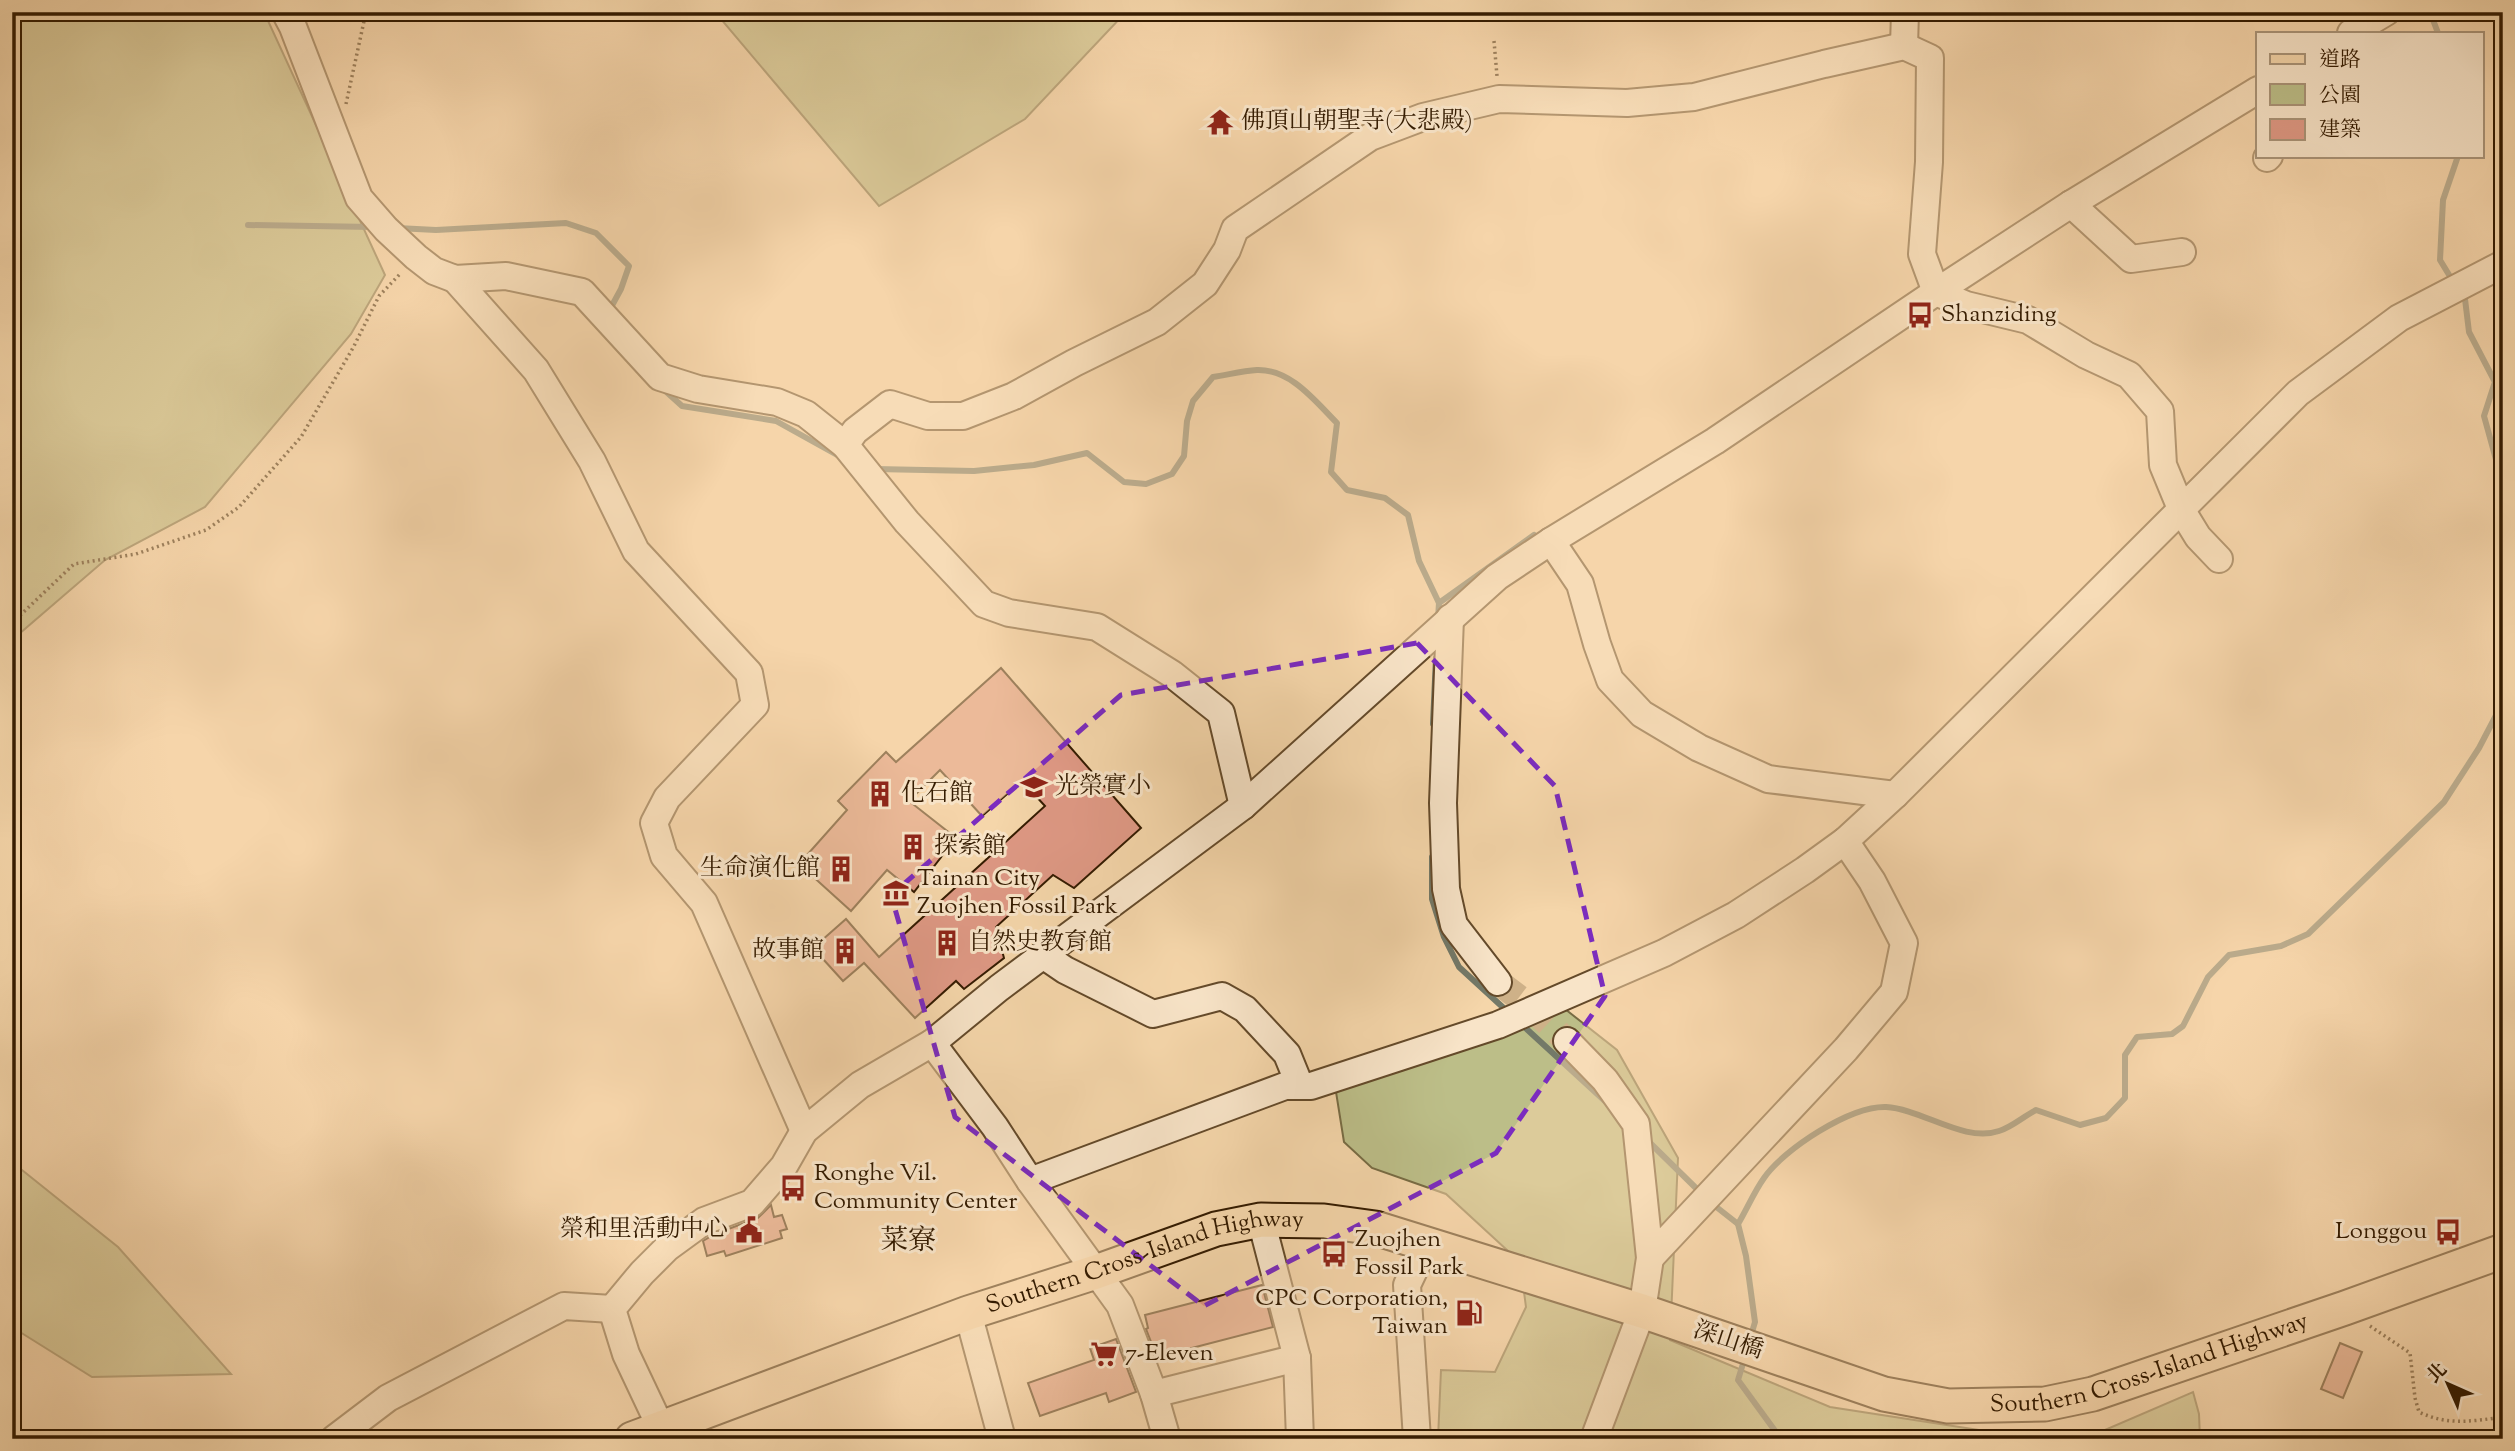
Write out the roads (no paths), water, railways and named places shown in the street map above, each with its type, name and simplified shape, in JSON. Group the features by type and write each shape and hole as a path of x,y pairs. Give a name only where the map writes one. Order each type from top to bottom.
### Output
{"main road":[{"name":"Southern Cross-Island Highway","path":"646,1433 968,1313 1096,1272 1216,1229 1261,1220 1324,1221 1375,1228 1655,1316"},
{"name":"Southern Cross-Island Highway","path":"1788,1361 1884,1394 1948,1406 2045,1404 2093,1394 2503,1251"},
{"name":"深山橋","path":"1655,1316 1788,1361"}],"lane":[{"path":"285,12 359,198 386,229 416,257 434,271 455,279 506,276 582,292 660,377 698,388 776,402 806,414 845,445 907,522 984,604 1009,613 1097,627 1172,674 1221,713 1243,806"},
{"path":"1904,46 1905,12"},
{"path":"2353,32 2386,12"},
{"path":"845,445 855,431 890,404 928,416 963,416 1014,396 1157,322 1205,284 1227,250 1235,229 1370,137 1423,117 1499,99 1627,103 1693,97 1904,46 1930,58 1929,162 1922,254 1936,292 1966,305 2028,320 2086,355 2129,375 2160,411 2163,465 2182,511 2198,537 2219,559"},
{"path":"612,1309 667,1248 704,1221 752,1203 784,1166 804,1131 860,1085 932,1043 999,988 1243,806 1497,577 1715,441 2071,205 2256,91"},
{"path":"2071,205 2131,260 2182,252"},
{"path":"1030,1181 1284,1086 1311,1086 1498,1025 1664,953 1736,915 1845,841 1895,795 2298,393 2399,318 2503,264"},
{"path":"455,279 536,370 592,461 636,551 749,673 755,705 667,798 654,823 664,856 704,903 804,1131"},
{"path":"1551,541 1580,583 1610,680 1642,714 1699,748 1768,779 1895,795"},
{"path":"1450,618 1443,803 1446,890 1454,925 1498,982"},
{"path":"1650,1258 1846,1049 1894,992 1904,943 1872,881 1845,841"},
{"path":"1044,955 1065,970 1153,1014 1222,996 1245,1009 1287,1054 1300,1086"},
{"path":"1567,1041 1605,1080 1636,1124 1655,1316 1594,1439"},
{"path":"932,1043 995,1127 1030,1181 1120,1305 1154,1394 1167,1439"},
{"path":"1261,1220 1297,1357 1300,1439"},
{"path":"1417,1439 1407,1285 1427,1243"},
{"path":"334,1439 388,1398 565,1306 612,1309"},
{"path":"612,1309 646,1433"},
{"path":"968,1313 1002,1439"},
{"path":"1154,1394 1297,1357"}],"waterway":[{"path":"2430,12 2438,32"},
{"path":"2454,283 2440,260 2443,200 2457,158"},
{"path":"397,228 436,230 566,223 596,233 629,266 609,311"},
{"path":"248,225 372,227"},
{"path":"2460,293 2465,299 2469,332 2495,382 2484,416 2503,485"},
{"path":"875,469 974,471 1034,465 1087,453 1124,482 1146,484 1172,474 1184,456 1187,421 1193,401 1213,377 1257,370 1269,371 1302,388 1337,423 1331,472 1347,490 1385,498 1408,515 1419,561 1439,603 1438,619"},
{"path":"661,387 682,406 776,421 839,456"},
{"path":"1439,603 1534,535"},
{"path":"1433,724 1436,658"},
{"path":"1738,1224 1764,1178 1786,1155 1837,1121 1871,1109 1900,1109 1972,1133 1999,1131 2036,1110 2080,1125 2106,1118 2125,1098 2125,1055 2137,1037 2172,1034 2183,1026 2208,977 2229,955 2281,946 2308,934 2444,802 2479,748 2503,702"},
{"path":"1432,857 1432,899 1444,937 1459,967 1508,1012"},
{"path":"1519,1022 1606,1102"},
{"path":"1645,1138 1702,1194"},
{"path":"1710,1202 1738,1224 1746,1256 1755,1322 1750,1339"},
{"path":"1745,1357 1738,1380 1781,1439"}],"tunnel":[{"path":"1498,982 1526,1003 1567,1041"}],"place":[{"name":"佛頂山朝聖寺(大悲殿)","path":"1220,122"},
{"name":"Shanziding","path":"1920,315"},
{"name":"光榮實小","path":"1034,787"},
{"name":"化石館","path":"880,794"},
{"name":"探索館","path":"913,847"},
{"name":"生命演化館","path":"841,869"},
{"name":"Tainan City Zuojhen Fossil Park","path":"896,893"},
{"name":"自然史教育館","path":"947,943"},
{"name":"故事館","path":"845,951"},
{"name":"Ronghe Vil. Community Center","path":"793,1188"},
{"name":"榮和里活動中心","path":"749,1230"},
{"name":"Longgou","path":"2448,1232"},
{"name":"Zuojhen Fossil Park","path":"1334,1254"},
{"name":"CPC Corporation, Taiwan","path":"1469,1313"},
{"name":"7-Eleven","path":"1104,1354"}],"district":[{"name":"菜寮","path":"908,1242"}]}
